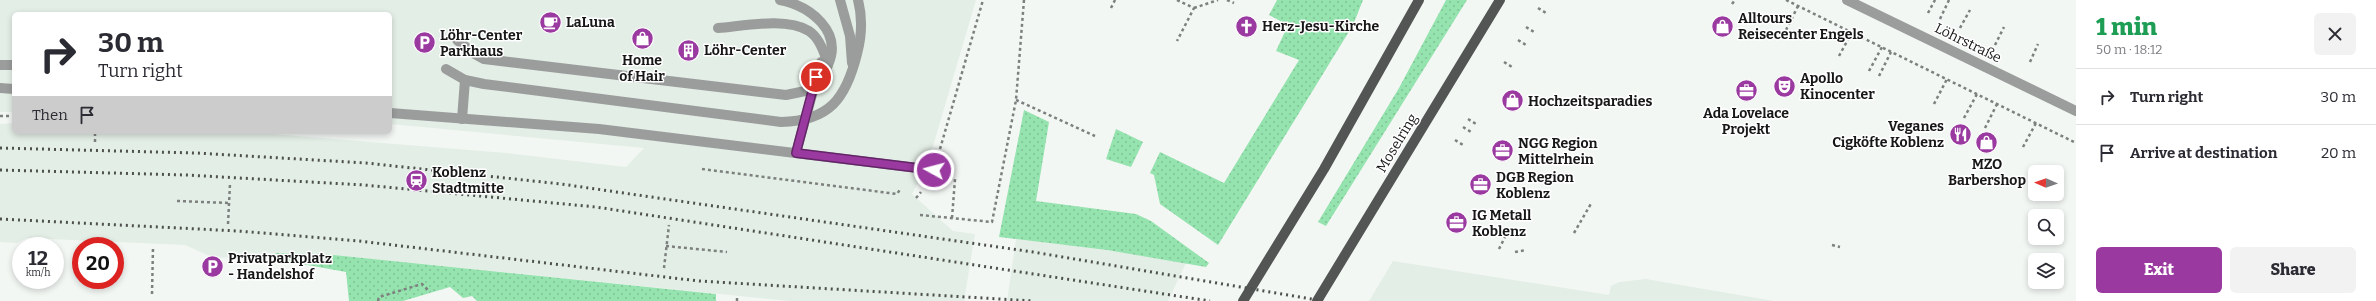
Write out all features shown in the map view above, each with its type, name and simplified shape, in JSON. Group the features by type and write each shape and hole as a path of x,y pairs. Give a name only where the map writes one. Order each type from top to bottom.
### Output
{"main road":[{"path":"1243,301 1324,169 1419,0"},
{"name":"Moselring","path":"1317,301 1500,0"}],"street":[{"path":"457,40 473,53 484,59 786,95 810,90 833,48 830,35 823,24 803,7 780,0"},
{"path":"840,0 850,36 853,70"},
{"path":"446,69 465,80 495,86 781,122 797,122 813,118 838,100 850,82 862,26 858,0"},
{"name":"Löhrstraße","path":"1847,0 2076,111"},
{"path":"718,28 766,24 795,26 810,32 824,52 824,64 796,153"},
{"path":"0,65 12,65"},
{"path":"462,119 465,80"},
{"path":"0,88 12,89"},
{"path":"392,113 599,129 934,170"}],"path":[{"path":"934,170 983,0"},
{"path":"920,215 992,222 1016,100 1024,0"},
{"path":"1111,8 1115,0"},
{"path":"1177,0 1194,8 1218,0"},
{"path":"1227,0 1234,4"},
{"path":"1732,4 1734,0"},
{"path":"1786,0 2076,143"},
{"path":"1928,13 1934,0"},
{"path":"1940,19 1949,0"},
{"path":"1786,30 1798,6"},
{"path":"1177,41 1194,8"},
{"path":"1538,8 1546,13"},
{"path":"1960,28 1970,10"},
{"path":"1995,45 2004,26"},
{"path":"1526,27 1534,32"},
{"path":"1839,56 1851,34"},
{"path":"1518,40 1526,45"},
{"path":"2030,62 2038,44"},
{"path":"1869,71 1882,47"},
{"path":"1879,76 1891,52"},
{"path":"1504,62 1512,67"},
{"path":"1934,104 1947,79"},
{"path":"1964,118 1977,94"},
{"path":"1016,100 1095,136"},
{"path":"1985,128 1997,104"},
{"path":"0,116 12,116"},
{"path":"1468,119 1476,124"},
{"path":"2023,147 2036,123"},
{"path":"1463,127 1471,132"},
{"path":"95,134 95,142"},
{"path":"1455,140 1463,144"},
{"path":"702,169 897,194 911,168"},
{"path":"228,224 230,184"},
{"path":"177,200 229,203"},
{"path":"1574,233 1592,202"},
{"path":"664,268 669,225"},
{"path":"1498,249 1505,237"},
{"path":"1832,245 1840,247"},
{"path":"666,246 727,252"},
{"path":"152,294 153,248"},
{"path":"1515,252 1526,250"},
{"path":"378,301 379,297 422,284 430,292"}],"shaded area":[{"path":"0,0 976,0 928,163 912,194 953,231 975,234 964,301 789,301 324,254 276,253 274,259 256,256 214,258 185,245 124,242 124,237 72,237 72,240 64,240 64,237 12,237 12,243 0,242 0,124 12,123 12,134 273,134 506,153 626,167 644,148 392,124 392,12 12,12 12,112 0,112"},
{"path":"1016,239 1107,250 1186,263 1168,301 1007,301"},
{"path":"1393,261 1609,295 1611,286 1619,282 1646,279 1774,301 1369,301"}],"green space":[{"path":"1277,0 1363,0 1353,25 1218,245 1160,204 1154,175 1150,173 1160,152 1224,183 1299,60 1276,51 1288,25 1269,15"},
{"path":"1446,0 1467,0 1326,226 1318,222 1399,88"},
{"path":"1024,110 1049,122 1036,201 1136,214 1151,221 1209,263 1206,267 1107,250 999,237"},
{"path":"1116,129 1143,142 1131,167 1106,159"},
{"path":"276,253 324,254 716,294 716,301 477,301 472,296 463,298 450,287 403,301 349,301 346,272 274,259"}],"railway":[{"path":"0,148 196,153 366,163 561,184 1033,252 1323,301"},
{"path":"0,170 186,175 364,185 596,207 1210,301"},
{"path":"0,219 238,231 359,241 699,281 1033,301"}],"place":[{"name":"LaLuna","path":"551,22"},
{"name":"Herz-Jesu-Kirche","path":"1246,26"},
{"name":"Alltours Reisecenter Engels","path":"1722,26"},
{"name":"Home of Hair","path":"642,38"},
{"name":"Löhr-Center Parkhaus","path":"425,43"},
{"name":"Löhr-Center","path":"688,50"},
{"name":"Apollo Kinocenter","path":"1784,86"},
{"name":"Ada Lovelace Projekt","path":"1746,91"},
{"name":"Hochzeitsparadies","path":"1513,101"},
{"name":"Veganes Cigköfte Koblenz","path":"1960,134"},
{"name":"MZO Barbershop","path":"1987,142"},
{"name":"NGG Region Mittelrhein","path":"1502,151"},
{"name":"Koblenz Stadtmitte","path":"417,180"},
{"name":"DGB Region Koblenz","path":"1480,185"},
{"name":"IG Metall Koblenz","path":"1456,223"},
{"name":"Privatparkplatz - Handelshof","path":"213,266"}],"route":[{"path":"816,77 796,153 934,170"}]}
